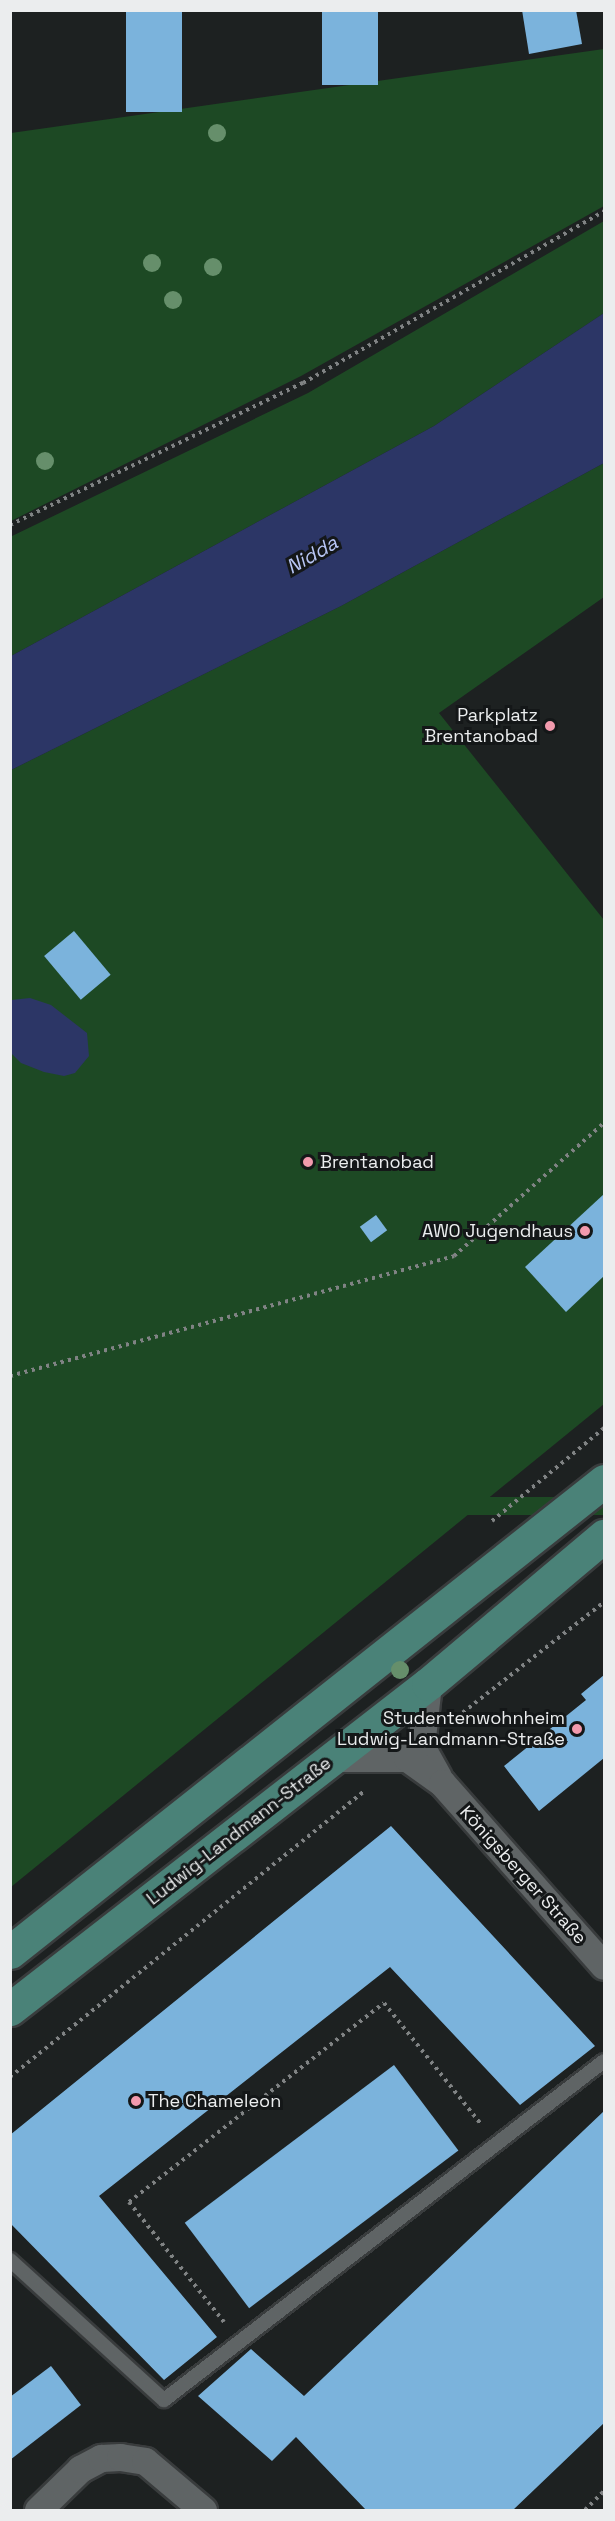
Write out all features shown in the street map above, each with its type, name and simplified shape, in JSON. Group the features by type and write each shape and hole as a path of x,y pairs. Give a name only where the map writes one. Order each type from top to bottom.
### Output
{"main road":[{"path":"10,1952 604,1481"},
{"name":"Ludwig-Landmann-Straße","path":"10,2009 428,1684 604,1536"}],"street":[{"path":"334,1758 414,1752 428,1684"},
{"name":"Königsberger Straße","path":"414,1752 604,1966"},
{"path":"38,2511 80,2469 100,2457 145,2461 203,2511"}],"lane":[{"path":"10,2260 164,2400 604,2061"}],"path":[{"path":"10,525 303,383 604,211"},
{"path":"10,1376 454,1256 604,1123"},
{"path":"10,2077 604,1602"},
{"path":"238,2341 129,2202 384,2003 497,2144"},
{"path":"585,2511 604,2491"}],"green space":[{"path":"604,49 604,206 301,376 11,521 11,133"},
{"path":"604,221 604,313 434,426 11,656 10,537 308,393"},
{"name":"Brentanobad","path":"604,463 604,597 439,713 604,920 604,1404 11,1887 11,770 341,606"},
{"path":"10,1497 604,1497 604,1515 10,1515"}],"water":[{"name":"Nidda","path":"604,313 604,463 341,606 11,770 11,656 434,426"},
{"path":"30,998 51,1005 87,1033 89,1056 75,1073 64,1076 44,1072 21,1063 11,1053 11,1000"}],"building":[{"path":"126,10 182,10 182,112 126,112"},
{"path":"322,10 378,10 378,85 322,85"},
{"path":"522,10 576,10 582,44 529,54"},
{"path":"74,931 111,975 81,1000 44,956"},
{"name":"AWO Jugendhaus","path":"604,1194 604,1276 566,1312 525,1267"},
{"path":"376,1215 387,1230 371,1242 360,1227"},
{"name":"Studentenwohnheim Ludwig-Landmann-Straße","path":"604,1675 604,1758 539,1811 504,1766 586,1700 581,1694"},
{"name":"The Chameleon","path":"391,1826 595,2046 520,2105 390,1967 99,2196 217,2337 164,2380 10,2223 10,2135"},
{"name":"The Chameleon","path":"394,2065 458,2150 249,2308 185,2223"},
{"path":"604,2111 604,2423 513,2510 366,2510 296,2437 272,2461 198,2396 251,2349 304,2396"},
{"path":"51,2366 81,2405 10,2460 10,2397"}],"place":[{"name":"Parkplatz Brentanobad","path":"550,726"},
{"name":"Brentanobad","path":"308,1162"},
{"name":"AWO Jugendhaus","path":"585,1231"},
{"name":"Studentenwohnheim Ludwig-Landmann-Straße","path":"577,1729"},
{"name":"The Chameleon","path":"136,2101"}]}
